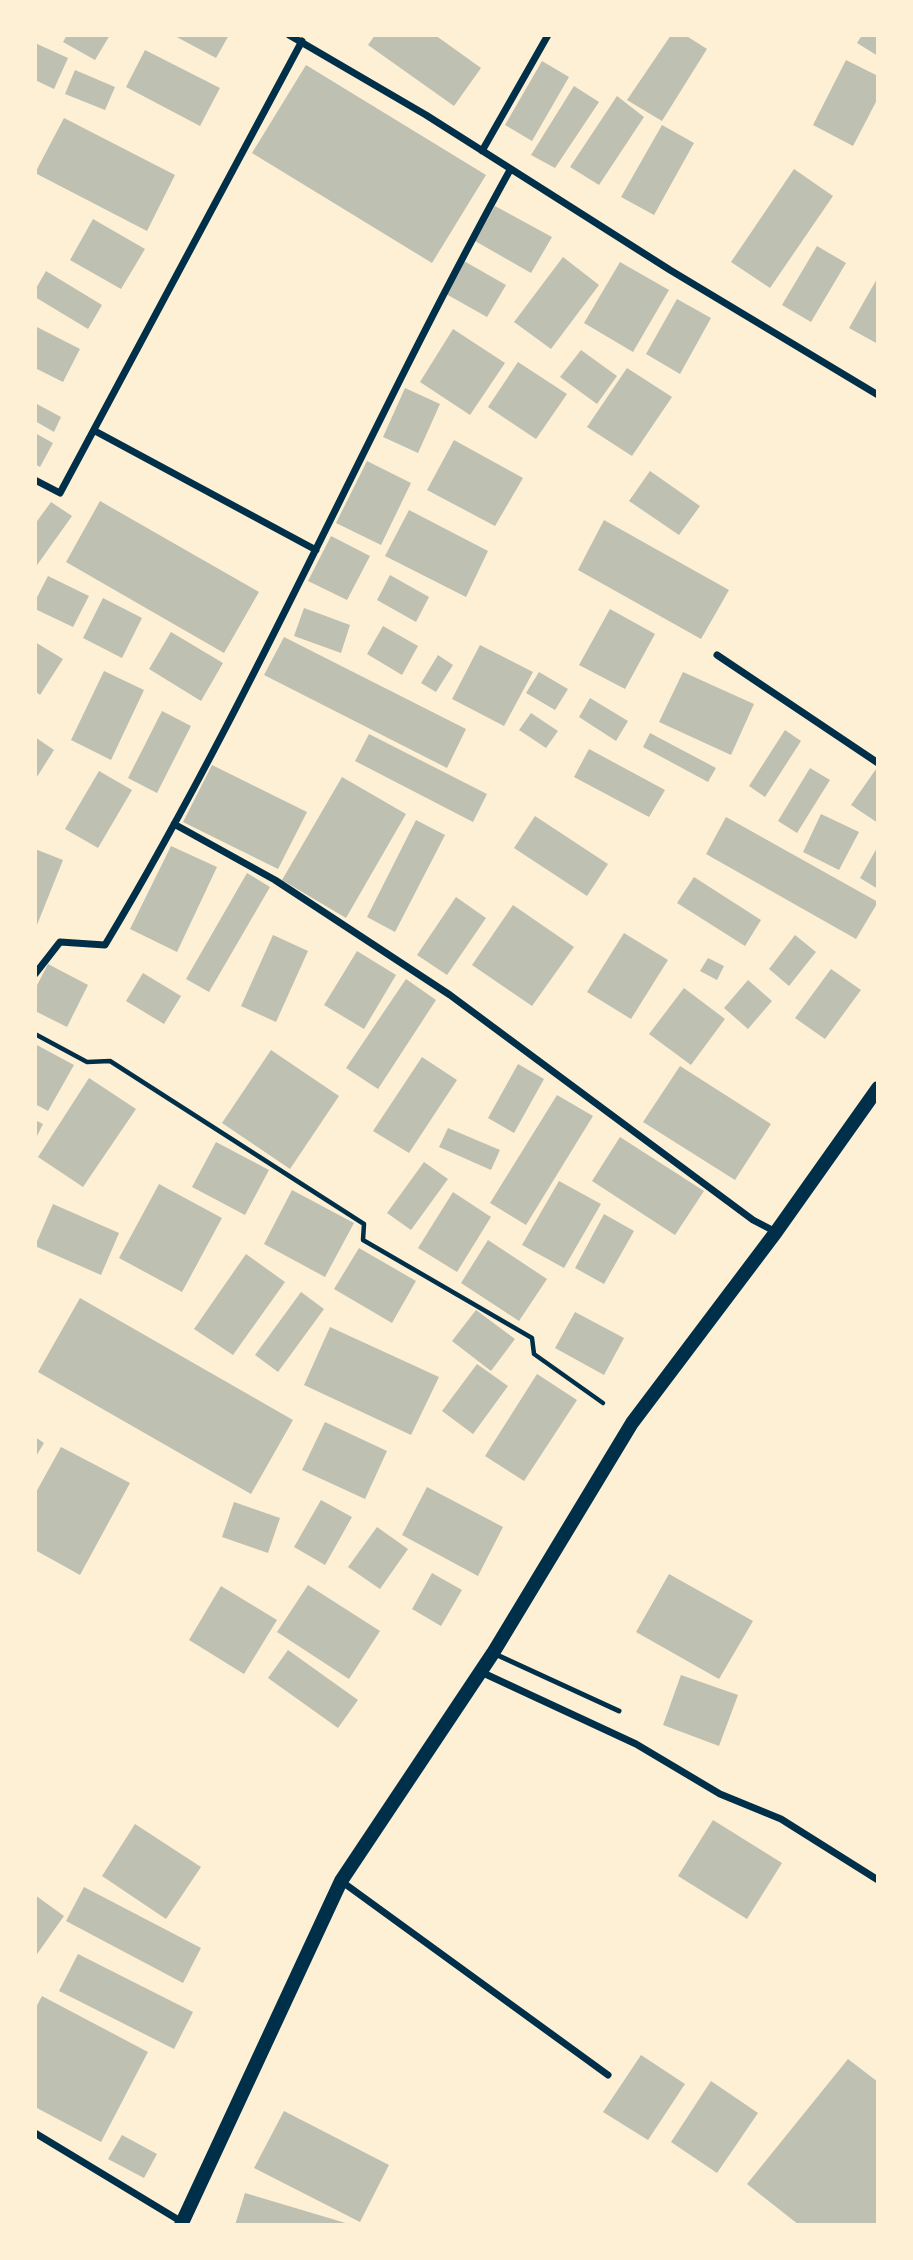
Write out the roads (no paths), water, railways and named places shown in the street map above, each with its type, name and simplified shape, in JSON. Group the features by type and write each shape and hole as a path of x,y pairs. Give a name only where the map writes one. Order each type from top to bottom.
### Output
{"main road":[{"path":"181,2224 341,1881 481,1672 632,1423 776,1232 878,1088"}],"street":[{"path":"289,35 878,396"},
{"path":"482,151 548,35"},
{"path":"35,480 61,493 302,41"},
{"path":"35,974 60,942 105,945 174,824 316,550 446,287 510,170"},
{"path":"95,431 316,550"},
{"path":"717,655 878,763"},
{"path":"174,824 275,880 450,995 753,1220 776,1232"},
{"path":"481,1672 636,1744 720,1794 781,1819 878,1880"},
{"path":"341,1881 608,2075"},
{"path":"35,2133 181,2224"}],"lane":[{"path":"493,1653 619,1711"}]}
